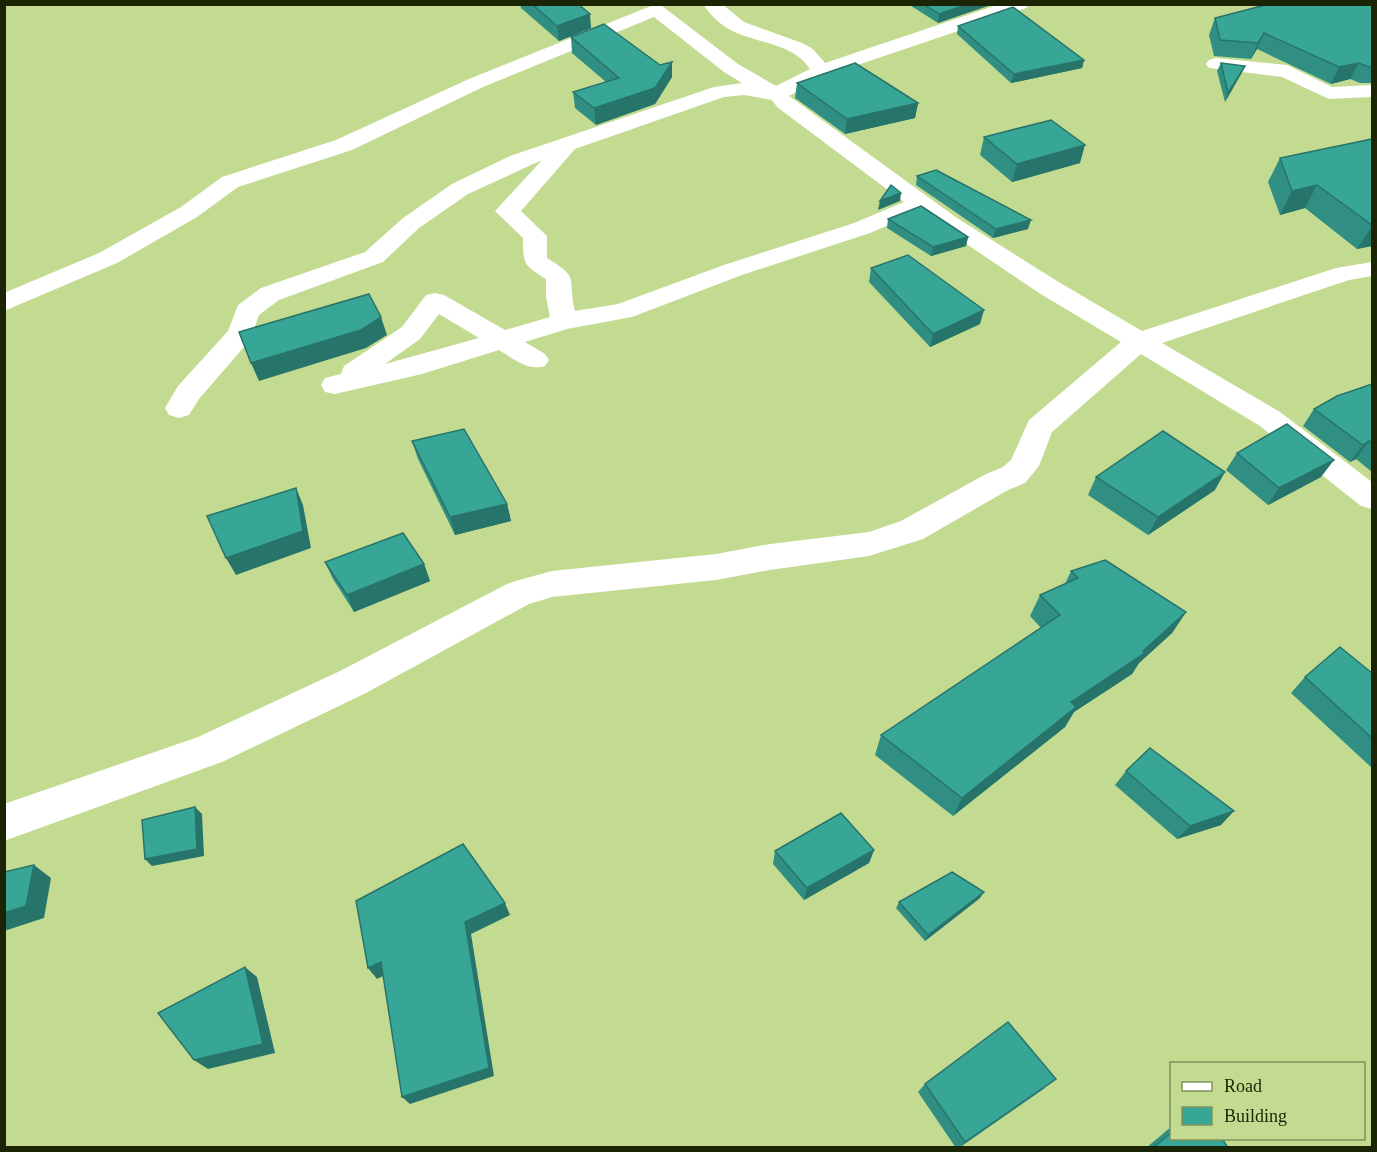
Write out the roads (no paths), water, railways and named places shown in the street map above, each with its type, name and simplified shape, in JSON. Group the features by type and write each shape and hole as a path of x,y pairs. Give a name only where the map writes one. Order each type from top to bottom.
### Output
{"street":[{"path":"712,4 734,25 798,49 821,71"},
{"path":"779,96 780,91 821,71 932,36 1015,5"},
{"path":"4,303 108,258 189,212 230,182 344,146 476,82 656,10 731,68 779,96 784,103 921,203 1048,287 1270,419 1372,498"},
{"path":"734,25 752,17 755,11"},
{"path":"1216,64 1287,71 1329,93 1372,91"},
{"path":"179,408 188,393 241,334 247,311 270,294 374,257 411,223 460,189 518,161 721,91 744,89 779,96"},
{"path":"564,321 559,297 559,276 535,261 536,236 507,211 527,193 567,145"},
{"path":"535,360 500,340 435,301 411,333 335,386 422,365 500,340 564,321 623,310 733,270 862,228 921,203"},
{"path":"4,823 209,750 353,682 519,593 552,584 716,567 770,557 869,544 912,530 997,482 1014,475 1024,466 1039,427 1138,342 1346,273 1372,269"}]}
